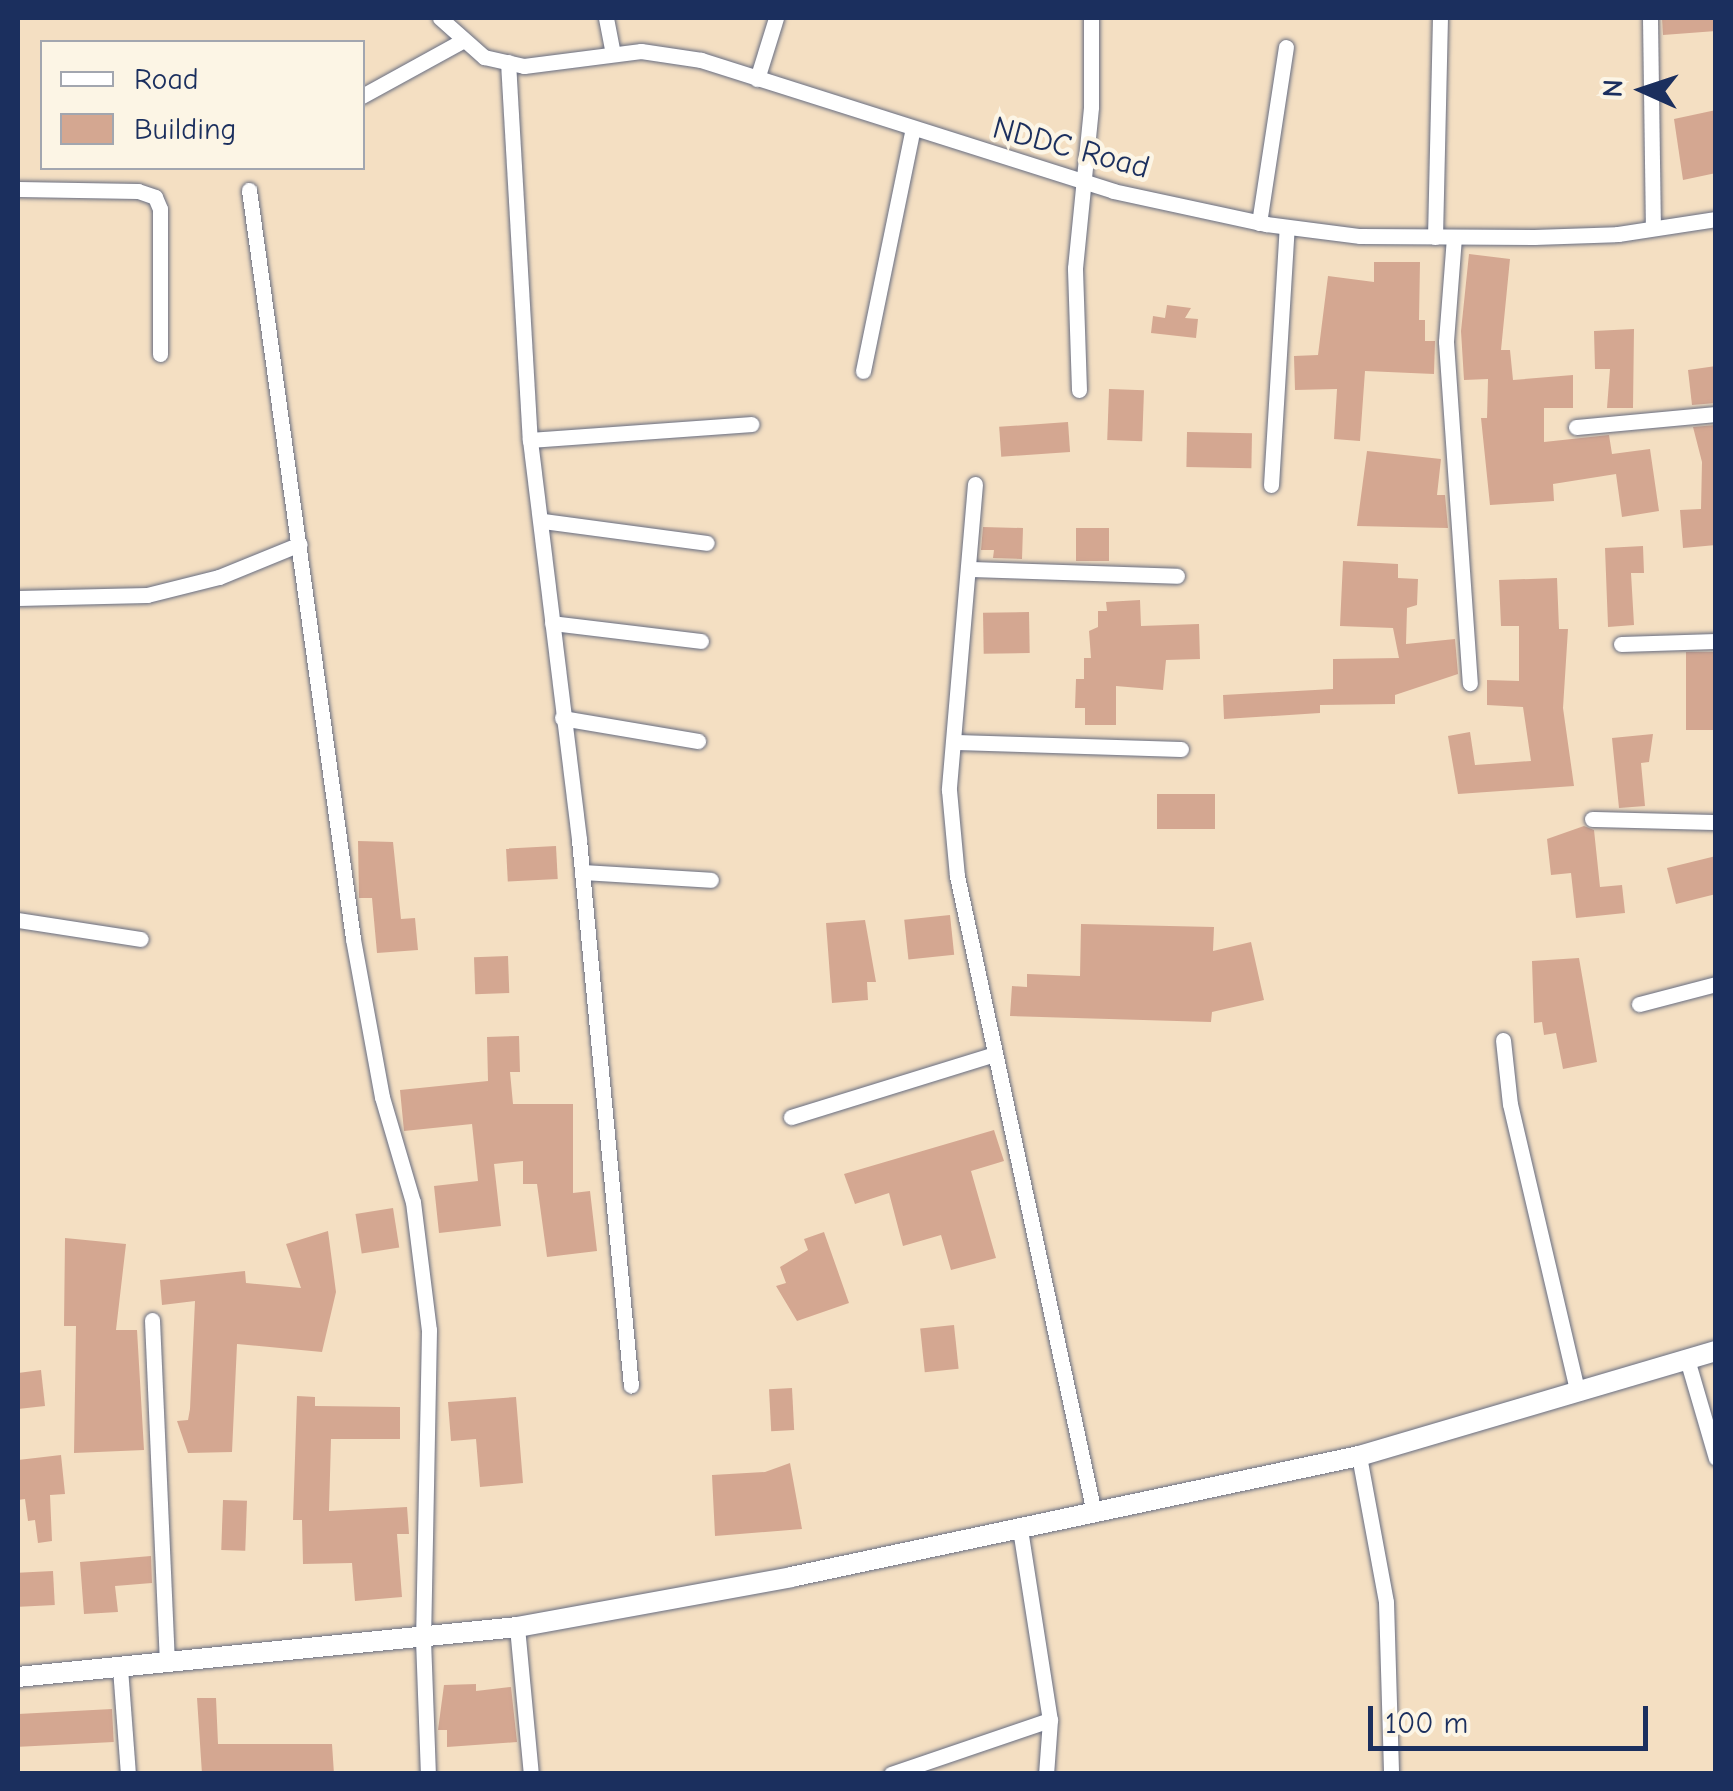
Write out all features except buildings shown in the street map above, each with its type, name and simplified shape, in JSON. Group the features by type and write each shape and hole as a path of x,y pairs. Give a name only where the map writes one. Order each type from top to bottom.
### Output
{"street":[{"path":"440,18 484,56 508,62 530,440 543,521 582,872 630,1386"},
{"path":"606,18 613,53"},
{"path":"758,79 776,18"},
{"path":"1079,390 1075,268 1084,183 1091,18"},
{"path":"1436,236 1440,18"},
{"path":"1650,18 1652,228"},
{"path":"365,94 464,40"},
{"path":"1258,223 1286,47"},
{"name":"NDDC Road","path":"508,62 613,53 701,60 912,132 1084,183 1287,227 1454,237 1652,228 1716,219"},
{"path":"863,371 912,132"},
{"path":"18,189 138,191 155,197 160,209 160,354"},
{"path":"249,190 353,939 382,1097 413,1202 430,1330 422,1639 428,1774"},
{"path":"1271,485 1287,227"},
{"path":"1454,237 1446,342 1470,682"},
{"path":"1576,426 1716,414"},
{"path":"530,440 752,424"},
{"path":"975,484 949,790 956,876 1094,1512"},
{"path":"543,521 707,543"},
{"path":"18,598 147,595 219,577 300,544"},
{"path":"970,569 1177,576"},
{"path":"552,622 701,641"},
{"path":"1621,644 1716,641"},
{"path":"562,718 698,742"},
{"path":"956,742 1181,749"},
{"path":"1592,819 1716,822"},
{"path":"582,872 711,880"},
{"path":"18,920 141,939"},
{"path":"1639,1004 1716,984"},
{"path":"1502,1040 1510,1104 1578,1390"},
{"path":"791,1117 994,1054"},
{"path":"152,1320 167,1663"},
{"path":"18,1677 517,1628 1020,1529 1359,1456 1716,1351"},
{"path":"1687,1359 1716,1458"},
{"path":"1359,1456 1386,1602 1391,1774"},
{"path":"1020,1529 1050,1720 1046,1774"},
{"path":"517,1628 532,1774"},
{"path":"120,1668 128,1774"},
{"path":"891,1774 1050,1720"}]}
